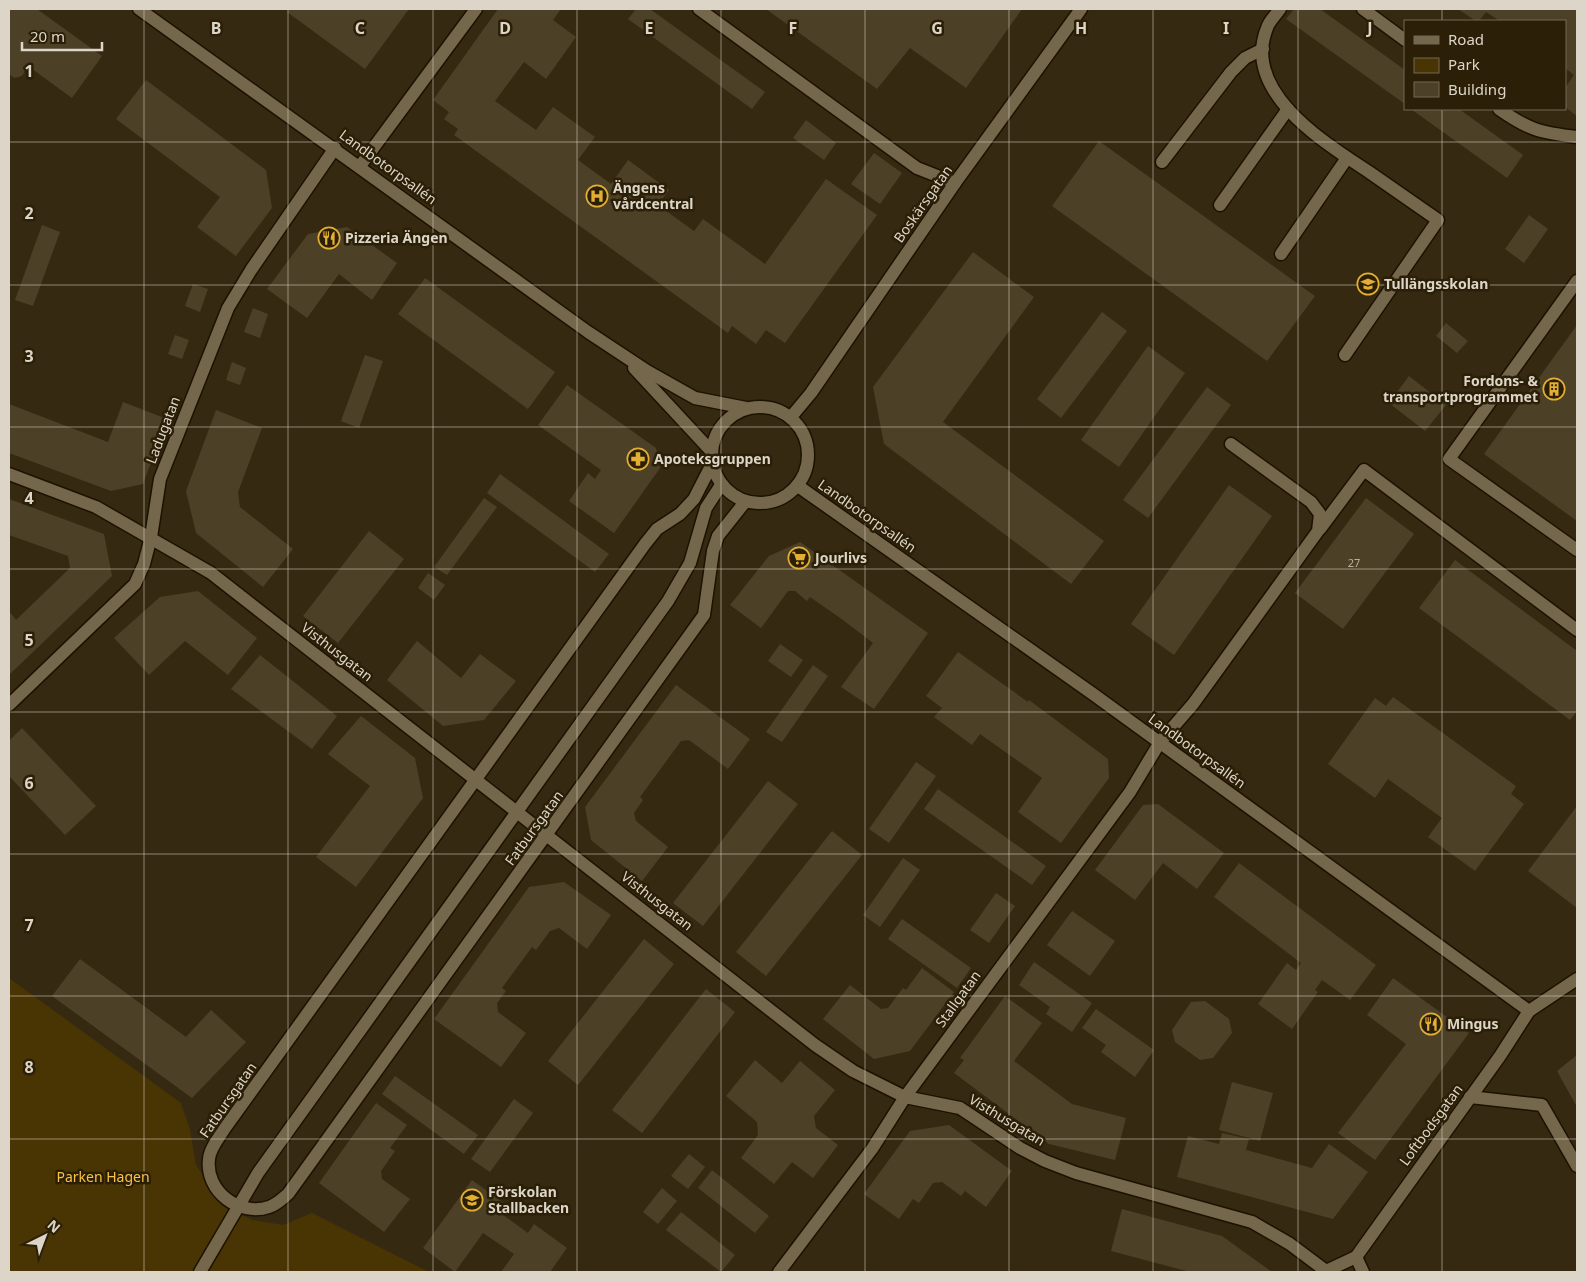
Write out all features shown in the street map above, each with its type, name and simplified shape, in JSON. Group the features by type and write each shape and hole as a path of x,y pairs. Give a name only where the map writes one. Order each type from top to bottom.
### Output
{"street":[{"name":"Landbotorpsallén","path":"139,9 618,352 695,398 746,408"},
{"path":"360,166 476,9"},
{"path":"699,9 917,168 955,183"},
{"name":"Boskärsgatan","path":"791,417 811,393 955,183 1081,9"},
{"path":"1280,9 1267,27 1263,49 1266,73 1279,99 1323,142 1438,220 1345,355"},
{"path":"1363,9 1404,39"},
{"path":"1162,162 1231,72 1245,58 1263,49"},
{"path":"1220,205 1288,109"},
{"path":"1501,110 1530,128 1545,134 1577,137"},
{"name":"Ladugatan","path":"9,705 135,584 144,564 151,537 160,479 228,308 251,270 335,148"},
{"path":"1281,254 1347,158"},
{"path":"1577,280 1449,459 1577,550"},
{"name":"Landbotorpsallén","path":"618,352 711,458"},
{"path":"761,406 777,409 791,417 803,432 809,450 807,469 798,486 783,498 764,504 745,502 721,485 711,458 714,437 721,424 732,414 746,408 761,406"},
{"path":"1231,444 1311,502 1320,514 1318,530"},
{"name":"Fatbursgatan","path":"711,458 694,499 680,514 657,529 645,544 212,1149 209,1160 210,1170 216,1188 223,1196 238,1206 268,1208 288,1194 704,616 718,536 745,502"},
{"name":"Stallgatan","path":"779,1272 872,1149 905,1098 1130,792 1160,742 1193,704 1318,530 1364,470 1577,630"},
{"name":"Visthusgatan","path":"9,474 96,506 211,572 548,834 815,1045 853,1072 905,1098 960,1108 1020,1148 1076,1173 1252,1222 1290,1244 1325,1271"},
{"path":"200,1272 258,1173 668,601 690,563 706,508 721,485"},
{"name":"Landbotorpsallén","path":"798,486 1160,742 1529,1010"},
{"path":"694,550 716,543"},
{"path":"1529,1010 1577,979"},
{"name":"Loftbodsgatan","path":"1325,1271 1356,1257 1500,1056 1529,1010"},
{"path":"1470,1097 1542,1105 1577,1166"},
{"path":"1356,1257 1363,1272"}],"green space":[{"name":"Parken Hagen","path":"9,978 181,1103 190,1130 196,1165 224,1206 252,1220 283,1225 312,1213 429,1272 9,1272"}],"building":[{"path":"9,9 37,9 102,56 72,98 28,66 22,76 14,78 9,74"},
{"path":"290,9 409,9 365,69 287,12"},
{"path":"498,9 561,9 553,20 576,37 546,79 524,62 495,101 536,130 553,107 595,137 578,160 611,184 628,160 669,190 658,205 694,231 703,219 765,264 826,179 877,215 785,343 766,330 756,344 732,326 728,333 454,135 458,129 444,119 449,112 433,100"},
{"path":"636,9 650,9 765,92 752,109 628,19"},
{"path":"766,9 1022,9 966,88 910,48 877,89"},
{"path":"1294,9 1320,9 1404,69 1404,103 1286,19"},
{"path":"1458,9 1577,9 1577,116 1566,108 1566,87 1574,75 1566,69 1566,20 1498,20 1486,12 1480,20 1474,20"},
{"path":"146,80 266,170 272,208 236,256 197,227 220,197 116,119"},
{"path":"1412,110 1460,110 1523,155 1507,178"},
{"path":"806,120 836,143 824,160 793,138"},
{"path":"1099,141 1315,296 1267,361 1052,206"},
{"path":"874,153 902,173 880,204 851,184"},
{"path":"1529,215 1548,229 1524,263 1505,249"},
{"path":"42,225 60,232 33,306 15,300"},
{"path":"347,227 397,263 372,300 339,274 307,318 267,289 308,234"},
{"path":"973,252 1034,297 943,422 1104,541 1071,584 884,444 873,387"},
{"path":"425,278 555,372 528,409 398,314"},
{"path":"193,284 208,289 200,312 185,306"},
{"path":"253,308 268,314 260,338 244,332"},
{"path":"1102,312 1127,331 1061,418 1037,399"},
{"path":"1446,323 1468,341 1457,353 1436,336"},
{"name":"Fordons- & transportprogrammet","path":"1577,325 1577,521 1484,454"},
{"path":"175,335 189,340 182,359 168,354"},
{"path":"1148,346 1185,373 1119,467 1081,440"},
{"path":"365,355 383,361 359,428 341,421"},
{"path":"232,362 246,368 240,385 226,380"},
{"path":"1409,376 1446,405 1425,431 1389,403"},
{"path":"567,385 656,448 660,468 614,533 569,501 588,473 595,479 601,470 538,425"},
{"path":"1207,387 1231,405 1148,518 1123,500"},
{"path":"123,402 167,419 143,484 111,491 9,453 9,404 108,442"},
{"path":"216,410 262,428 238,492 240,507 293,549 263,587 196,533 186,491"},
{"path":"500,474 609,554 595,572 487,493"},
{"path":"1229,485 1272,516 1174,655 1131,624"},
{"path":"484,498 497,507 447,575 434,567"},
{"path":"1366,498 1414,534 1343,629 1295,593"},
{"path":"9,499 104,534 112,576 9,675 9,611 16,620 70,568 68,556 9,535"},
{"path":"369,531 404,559 338,643 303,616"},
{"path":"800,542 928,633 874,709 841,687 873,643 843,620 810,597 807,601 795,591 788,591 761,628 730,605 769,556"},
{"path":"1455,560 1577,651 1577,711 1570,720 1419,608"},
{"path":"428,573 445,585 434,600 418,588"},
{"path":"198,591 257,638 228,675 185,641 149,675 114,638 160,597"},
{"path":"417,641 461,678 480,654 516,681 484,720 443,726 387,680"},
{"path":"780,644 803,660 791,677 768,661"},
{"path":"958,652 1028,702 1029,700 1108,759 1109,778 1061,843 1018,812 1042,778 980,734 972,745 934,717 942,708 926,696"},
{"path":"260,655 337,716 312,749 231,689"},
{"path":"813,665 828,676 782,742 766,732"},
{"path":"676,685 750,739 728,769 689,740 681,741 640,797 643,800 634,813 636,821 668,847 642,881 591,840 585,807"},
{"path":"1393,697 1516,786 1511,794 1524,804 1475,871 1428,837 1442,818 1388,779 1375,798 1328,764 1375,698 1386,706"},
{"path":"361,716 415,758 423,798 356,887 316,857 370,786 328,754"},
{"path":"22,728 96,806 65,835 9,776 9,741"},
{"path":"916,762 936,776 889,843 869,829"},
{"path":"768,781 798,804 703,926 673,903"},
{"path":"938,789 1046,866 1032,885 924,809"},
{"path":"1158,804 1224,853 1197,889 1163,863 1135,900 1095,870 1143,805"},
{"path":"1577,806 1577,908 1528,871"},
{"path":"832,831 862,855 766,976 736,952"},
{"path":"903,858 920,870 880,927 863,915"},
{"path":"1239,863 1376,965 1350,1000 1322,980 1315,990 1318,992 1292,1029 1258,1004 1287,963 1296,970 1301,963 1214,897"},
{"path":"564,882 611,915 587,949 559,928 550,931 536,950 532,947 502,988 506,991 497,1003 498,1012 526,1033 501,1067 434,1019 529,887"},
{"path":"996,893 1015,906 989,943 970,930"},
{"path":"1072,911 1115,941 1090,976 1047,945"},
{"path":"902,919 971,968 957,988 888,939"},
{"path":"644,939 674,964 578,1085 548,1061"},
{"path":"80,959 186,1037 211,1010 246,1042 192,1098 52,996"},
{"path":"1034,962 1092,1003 1072,1032 1046,1014 1050,1007 1019,985"},
{"path":"922,968 954,992 910,1051 874,1059 823,1019 850,985 881,1009 888,1008 903,988 906,990"},
{"path":"1393,978 1469,1033 1375,1160 1338,1133 1406,1044 1367,1015"},
{"path":"706,989 735,1012 642,1133 612,1110"},
{"path":"1005,996 1042,1023 1014,1061 1072,1104 1126,1118 1115,1160 1049,1144 954,1073 964,1060 960,1058"},
{"path":"1205,1001 1229,1019 1232,1033 1213,1058 1200,1060 1175,1042 1172,1030 1191,1002"},
{"path":"1096,1009 1154,1050 1135,1077 1101,1052 1106,1045 1082,1028"},
{"path":"1577,1055 1577,1107 1557,1071"},
{"path":"755,1060 782,1083 800,1061 835,1090 814,1116 816,1128 838,1145 813,1178 792,1162 774,1184 741,1158 758,1135 757,1122 726,1096"},
{"path":"395,1076 478,1135 464,1154 382,1094"},
{"path":"1232,1082 1273,1093 1260,1141 1219,1130"},
{"path":"514,1099 533,1113 490,1172 471,1159"},
{"path":"376,1103 407,1125 390,1148 395,1151 381,1171 382,1179 410,1199 384,1232 319,1183"},
{"path":"949,1125 1012,1171 986,1207 965,1191 961,1196 942,1182 933,1183 919,1203 913,1199 899,1219 864,1194 910,1131"},
{"path":"1222,1133 1249,1139 1246,1150 1312,1168 1329,1144 1368,1172 1333,1219 1177,1177 1188,1136 1219,1144"},
{"path":"689,1154 705,1167 688,1189 671,1176"},
{"path":"712,1170 769,1216 755,1233 698,1188"},
{"path":"472,1180 505,1204 499,1212 528,1233 534,1224 567,1248 550,1272 501,1272 514,1254 483,1233 455,1272 423,1248"},
{"path":"662,1188 677,1201 658,1224 643,1212"},
{"path":"1122,1209 1222,1236 1272,1272 1190,1272 1111,1251"},
{"path":"681,1212 735,1255 721,1272 666,1230"}],"place":[{"name":"Ängens vårdcentral","path":"597,196"},
{"name":"Pizzeria Ängen","path":"329,238"},
{"name":"Tullängsskolan","path":"1368,284"},
{"name":"Fordons- & transportprogrammet","path":"1554,389"},
{"name":"Apoteksgruppen","path":"638,459"},
{"name":"Jourlivs","path":"799,558"},
{"name":"Mingus","path":"1431,1024"},
{"name":"Förskolan Stallbacken","path":"472,1200"}]}
